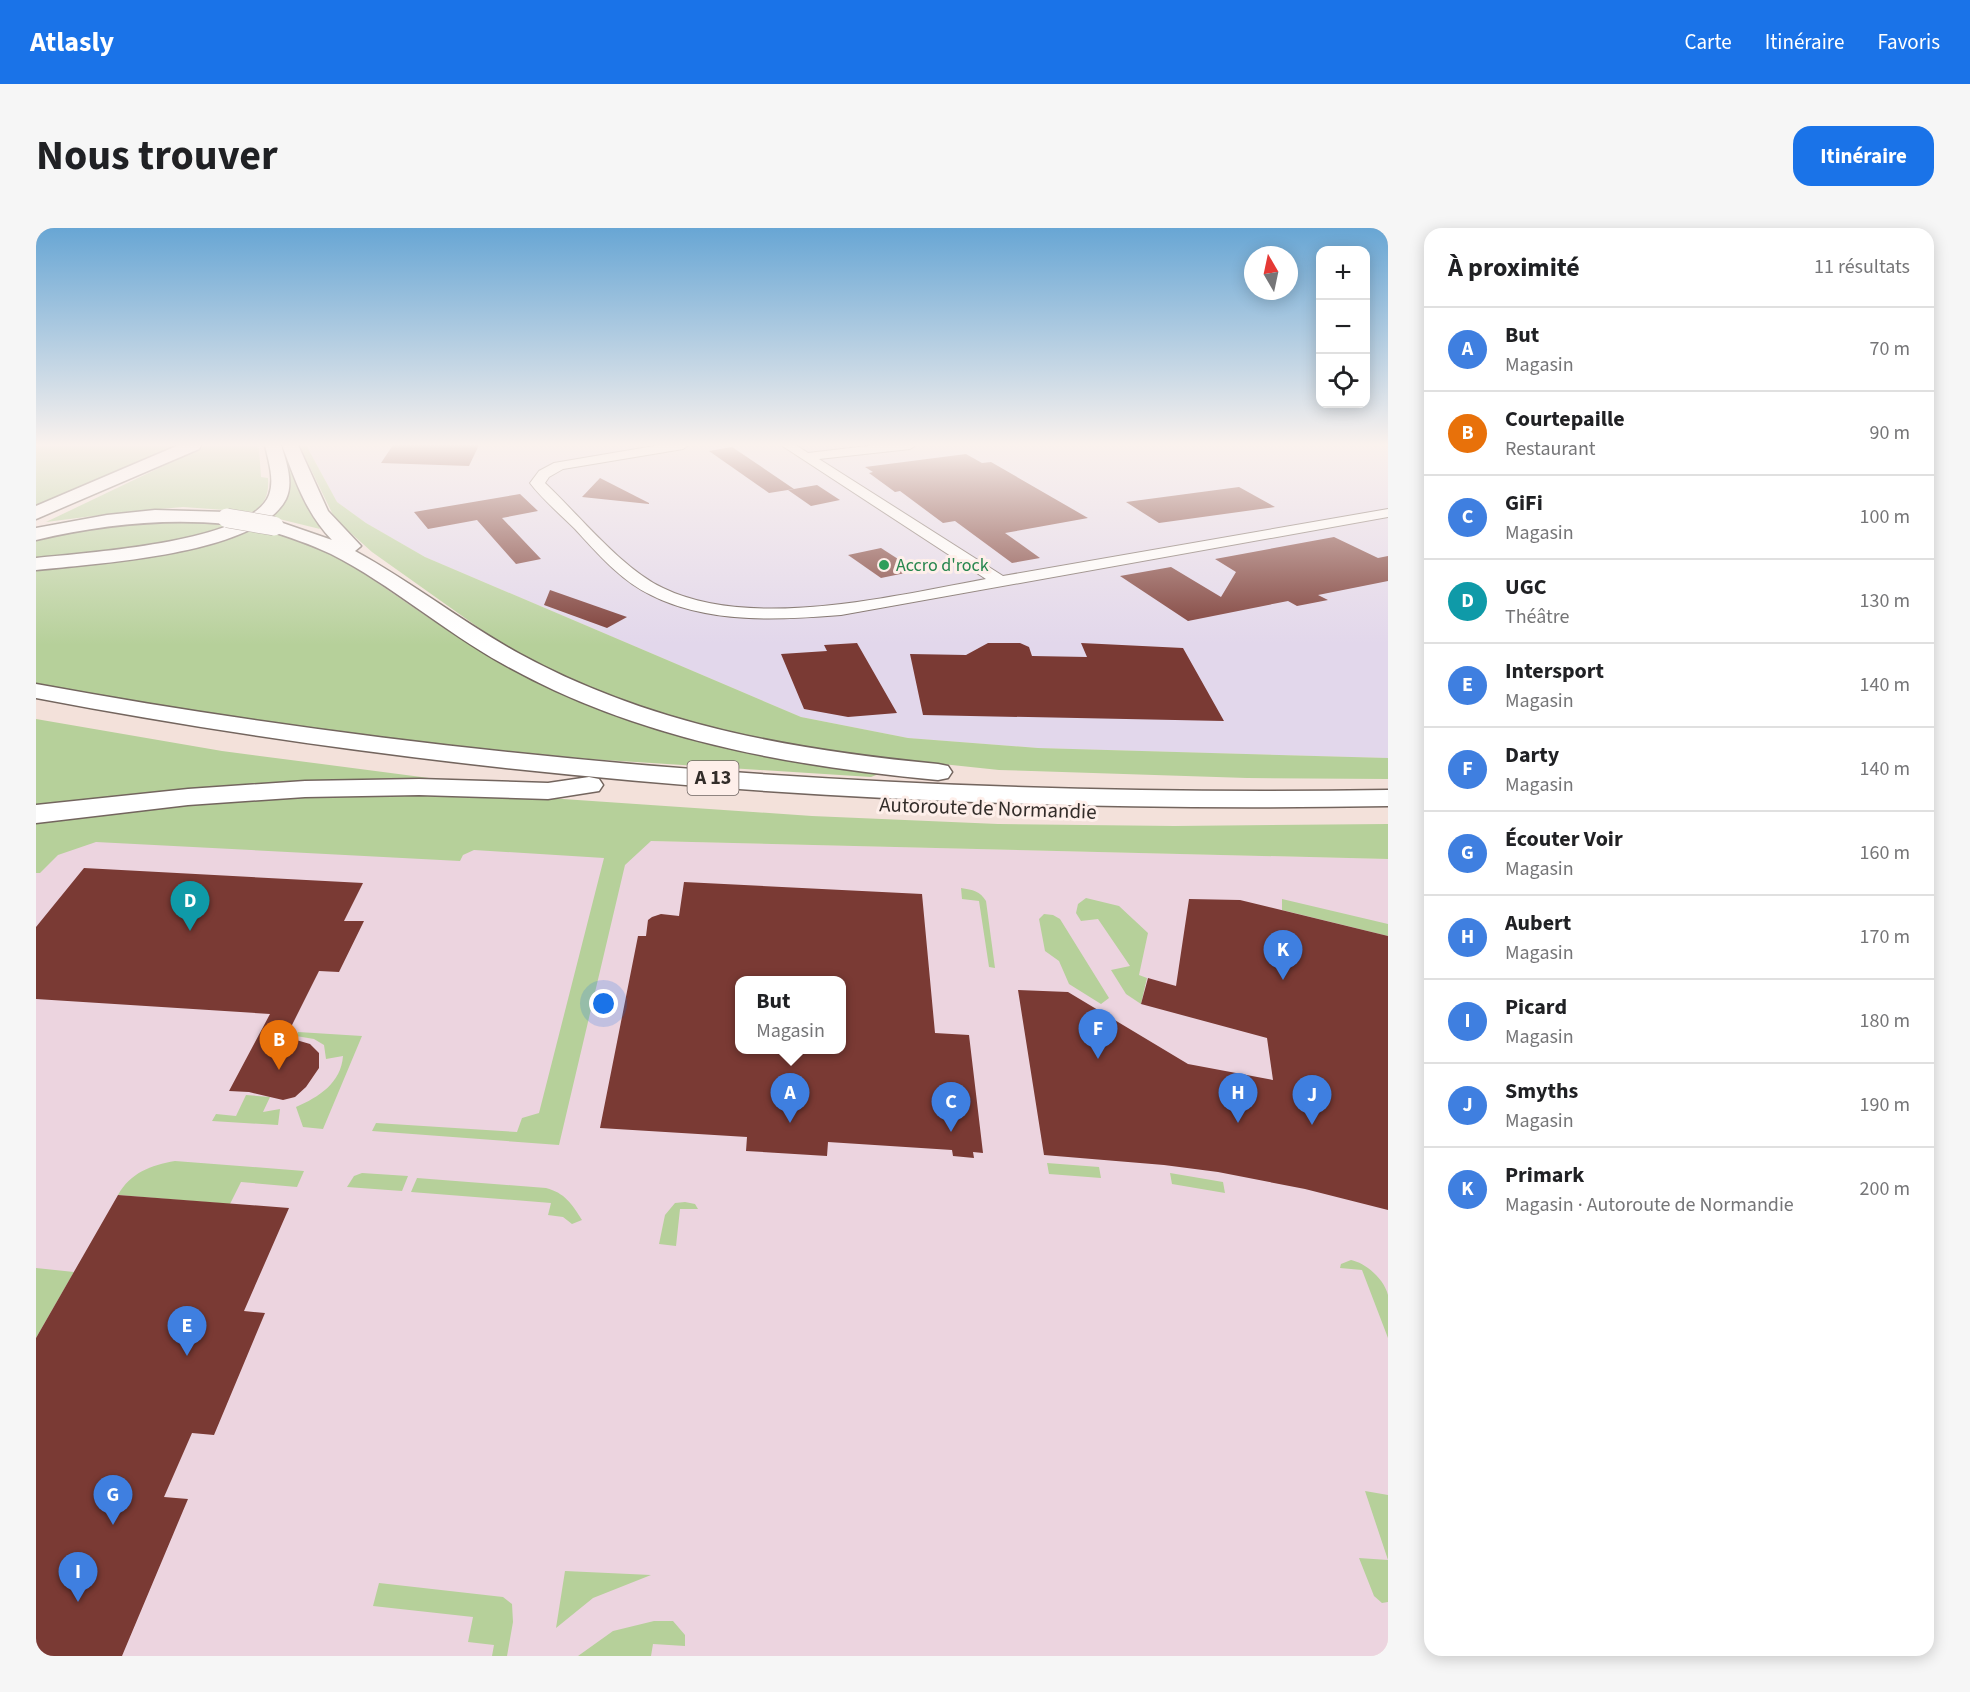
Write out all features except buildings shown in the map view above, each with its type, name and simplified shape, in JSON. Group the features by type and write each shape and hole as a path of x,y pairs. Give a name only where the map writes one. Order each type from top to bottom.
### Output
{"highway":[{"path":"36,564 170,548 213,537 250,522 266,512"},
{"path":"317,512 338,536 376,564 387,580"},
{"path":"36,534 137,517 195,515 274,526 331,546 510,658 565,687 656,721 743,743 869,765 999,776 1122,782 1388,787"},
{"name":"A 13","path":"36,691 153,711 472,755 800,786 1068,797 1388,798"},
{"name":"A 13","path":"36,710 286,751 494,777 589,785"},
{"path":"36,814 188,797 305,789 419,787 548,791 589,785"},
{"name":"Autoroute de Normandie","path":"589,785 774,799 930,807 1194,813 1388,812"}],"street":[{"path":"567,512 637,580 668,596 707,607 762,614 841,610 1388,513"},
{"path":"891,512 1001,582"}],"shaded area":[{"path":"350,512 1388,512 1388,758 1038,748 908,738 801,717 425,557"},
{"path":"36,838 651,841 1388,859 1388,1656 36,1656"}],"green space":[{"path":"68,512 129,512 125,512 46,522"},
{"path":"275,512 312,512 320,529 271,517"},
{"path":"331,512 350,512 425,557 801,717 908,738 1038,748 1388,758 1388,779 1247,778 999,770 829,752 681,720 570,681 503,645 372,552 335,519"},
{"path":"149,518 235,522 162,544 36,559 36,537"},
{"path":"255,526 305,541 347,562 432,620 582,700 884,772 871,777 589,759 436,744 162,707 36,683 36,570"},
{"path":"36,719 222,751 429,778 427,780 36,807"},
{"path":"357,794 490,794 812,816 998,824 1175,826 1388,824 1388,859 651,841 625,865 559,1145 372,1131 376,1123 517,1132 522,1118 539,1113 604,858 474,850 463,855 460,861 96,842 58,855 40,873 36,873 36,820 138,807"},
{"path":"961,888 976,892 986,901 995,968 989,967 979,901 962,899"},
{"path":"1086,898 1119,906 1148,933 1139,975 1147,978 1141,1004 1126,994 1111,970 1130,966 1098,919 1081,921 1076,913 1078,904"},
{"path":"1282,899 1388,924 1388,936 1282,910"},
{"path":"1044,914 1060,919 1109,998 1101,1004 1069,984 1059,961 1045,951 1039,919"},
{"path":"298,1032 362,1036 323,1129 303,1127 296,1107 313,1099 327,1088 338,1074 343,1056 326,1059 324,1045 314,1039 296,1036"},
{"path":"246,1095 270,1097 263,1112 280,1109 278,1125 212,1121 216,1114 236,1116"},
{"path":"175,1161 304,1171 297,1187 241,1182 230,1204 118,1195 129,1181 142,1171"},
{"path":"1047,1163 1099,1167 1101,1178 1049,1174"},
{"path":"362,1173 408,1176 402,1191 347,1187 354,1176"},
{"path":"1170,1173 1223,1182 1225,1193 1172,1184"},
{"path":"417,1178 546,1188 567,1200 582,1220 572,1224 563,1217 548,1215 551,1203 411,1192"},
{"path":"675,1203 695,1204 698,1209 680,1209 676,1246 659,1244 665,1215"},
{"path":"1351,1260 1363,1264 1374,1273 1386,1289 1388,1338 1362,1270 1340,1268 1341,1264"},
{"path":"36,1268 74,1272 36,1338"},
{"path":"1365,1491 1388,1495 1388,1560"},
{"path":"1359,1558 1388,1560 1388,1602 1382,1603 1374,1596"},
{"path":"565,1571 651,1575 593,1598 556,1628"},
{"path":"379,1583 503,1597 512,1604 513,1622 507,1656 492,1656 494,1645 468,1642 473,1617 373,1606"},
{"path":"654,1621 673,1621 685,1635 685,1646 653,1644 651,1656 578,1656 613,1631"}],"place":[{"name":"Accro d'rock","path":"884,565"},
{"name":"UGC","path":"190,931"},
{"name":"Primark","path":"1283,980"},
{"name":"Darty","path":"1098,1059"},
{"name":"Courtepaille","path":"279,1070"},
{"name":"But","path":"790,1123"},
{"name":"Aubert","path":"1238,1123"},
{"name":"Smyths","path":"1312,1125"},
{"name":"GiFi","path":"951,1132"},
{"name":"Intersport","path":"187,1356"},
{"name":"Écouter Voir","path":"113,1525"},
{"name":"Picard","path":"78,1602"}]}
